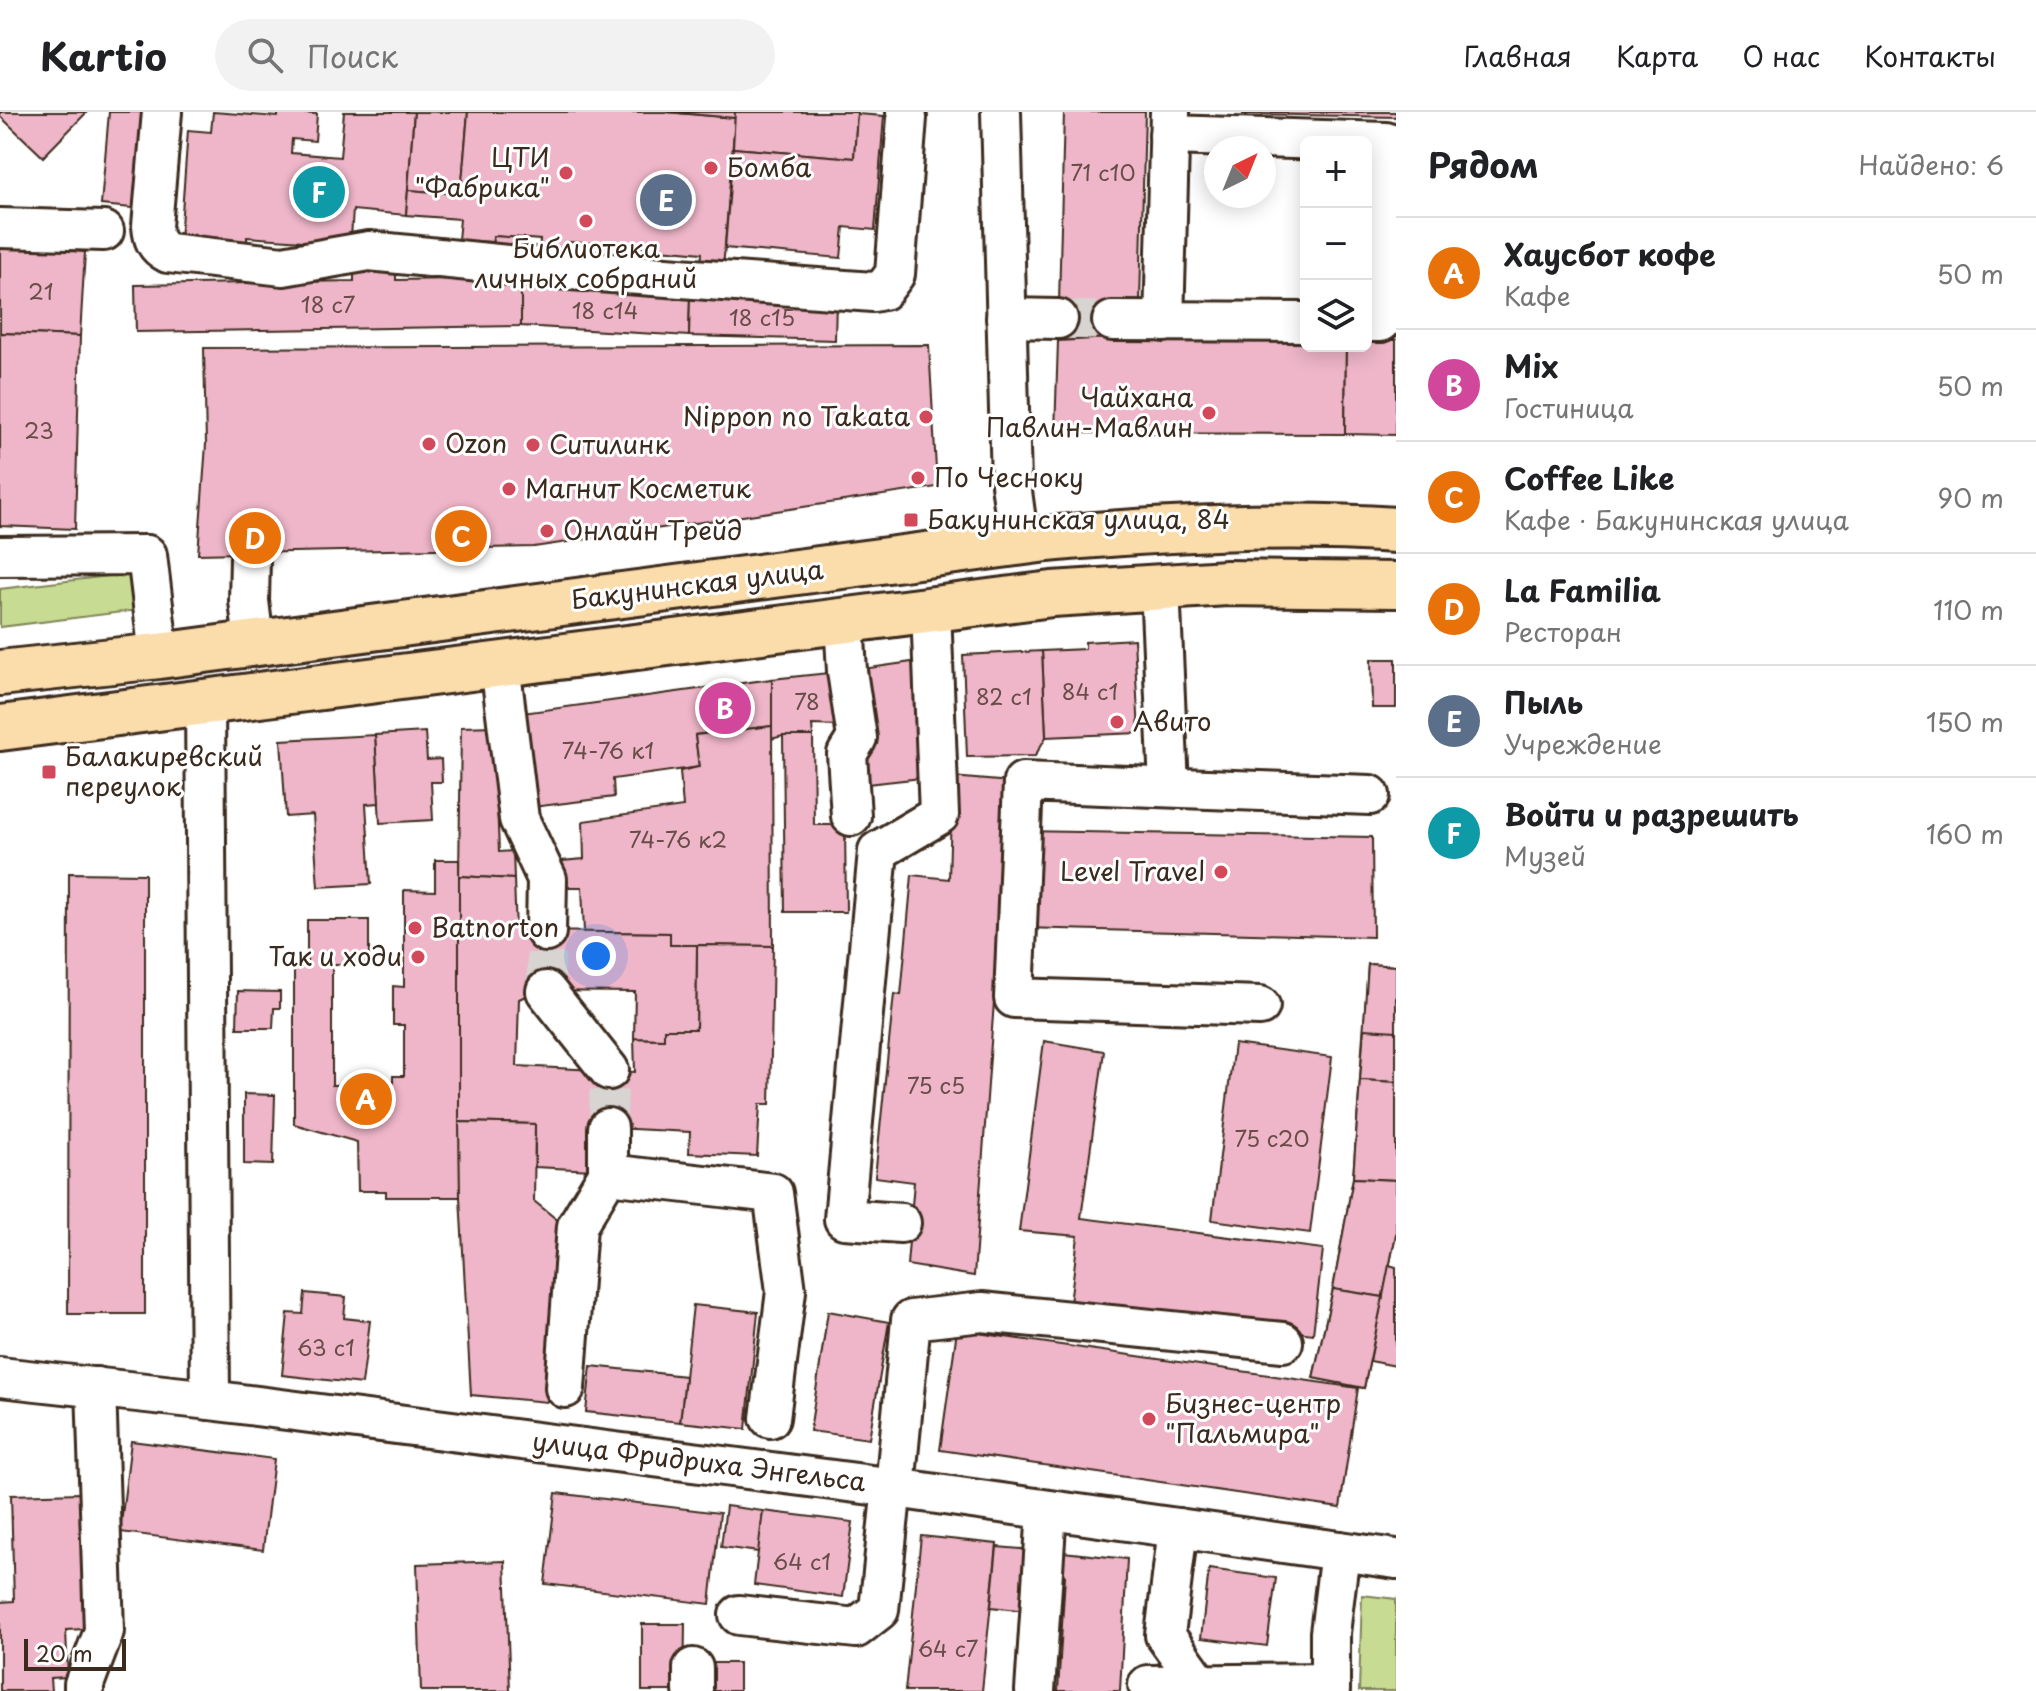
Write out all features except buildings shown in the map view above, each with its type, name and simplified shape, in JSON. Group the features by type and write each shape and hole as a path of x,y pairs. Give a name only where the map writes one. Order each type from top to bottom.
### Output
{"main road":[{"name":"Бакунинская улица","path":"0,673 159,656 1019,543 1158,530 1291,527 1396,530"},
{"name":"Бакунинская улица","path":"0,728 1052,594 1227,583 1396,585"}],"street":[{"path":"162,112 152,226 153,238 159,248 168,253 283,266 369,251 529,267 873,292 883,290 895,274 906,112"},
{"path":"1001,112 1011,484 1019,543"},
{"path":"1164,322 1170,124 1386,142 1381,322 1372,322"},
{"path":"0,228 104,231"},
{"path":"1006,318 1058,319"},
{"path":"1112,321 1300,322"},
{"path":"0,556 147,555 159,656"},
{"path":"250,558 249,601 254,642"},
{"path":"1160,586 1169,787"},
{"path":"901,1223 844,1219 878,851 939,815 931,609"},
{"path":"844,621 847,671 857,738 847,754 851,816"},
{"path":"500,664 519,819 547,879 546,932"},
{"path":"205,700 210,1400"},
{"path":"1260,1006 1014,998 1023,782 1370,795"},
{"path":"546,991 609,1070"},
{"path":"565,1388 577,1226 608,1174 608,1128"},
{"path":"608,1174 773,1193 786,1291 770,1418"},
{"path":"739,1615 856,1628 879,1610 911,1320 982,1312 1283,1342"},
{"name":"улица Фридриха Энгельса","path":"0,1377 210,1400 893,1487 1396,1559"},
{"path":"84,1691 104,1631 96,1387"},
{"path":"1035,1691 1047,1510"},
{"path":"1178,1528 1165,1635 1200,1688"},
{"path":"1148,1685 1200,1688 1330,1687 1330,1633 1340,1551"}],"green space":[{"path":"134,573 139,610 0,627 0,589"},
{"path":"1362,1595 1396,1599 1396,1691 1359,1691"}],"tunnel":[{"path":"1058,319 1112,321"},
{"path":"546,932 546,991"},
{"path":"608,1128 609,1070"}],"place":[{"name":"Бомба","path":"711,168"},
{"name":"ЦТИ \"Фабрика\"","path":"566,173"},
{"name":"Войти и разрешить","path":"319,192"},
{"name":"Пыль","path":"666,200"},
{"name":"Библиотека личных собраний","path":"586,221"},
{"name":"Чайхана Павлин-Мавлин","path":"1209,413"},
{"name":"Nippon no Takata","path":"926,417"},
{"name":"Ozon","path":"429,444"},
{"name":"Ситилинк","path":"533,445"},
{"name":"По Чесноку","path":"918,478"},
{"name":"Магнит Косметик","path":"509,489"},
{"name":"Бакунинская улица, 84","path":"911,520"},
{"name":"Онлайн Трейд","path":"547,531"},
{"name":"Coffee Like","path":"461,536"},
{"name":"La Familia","path":"255,538"},
{"name":"Mix","path":"725,708"},
{"name":"Авито","path":"1117,722"},
{"name":"Балакиревский переулок","path":"49,772"},
{"name":"Level Travel","path":"1221,872"},
{"name":"Batnorton","path":"415,928"},
{"name":"Так и ходи","path":"418,957"},
{"name":"Хаусбот кофе","path":"366,1099"},
{"name":"Бизнес-центр \"Пальмира\"","path":"1149,1419"}]}
